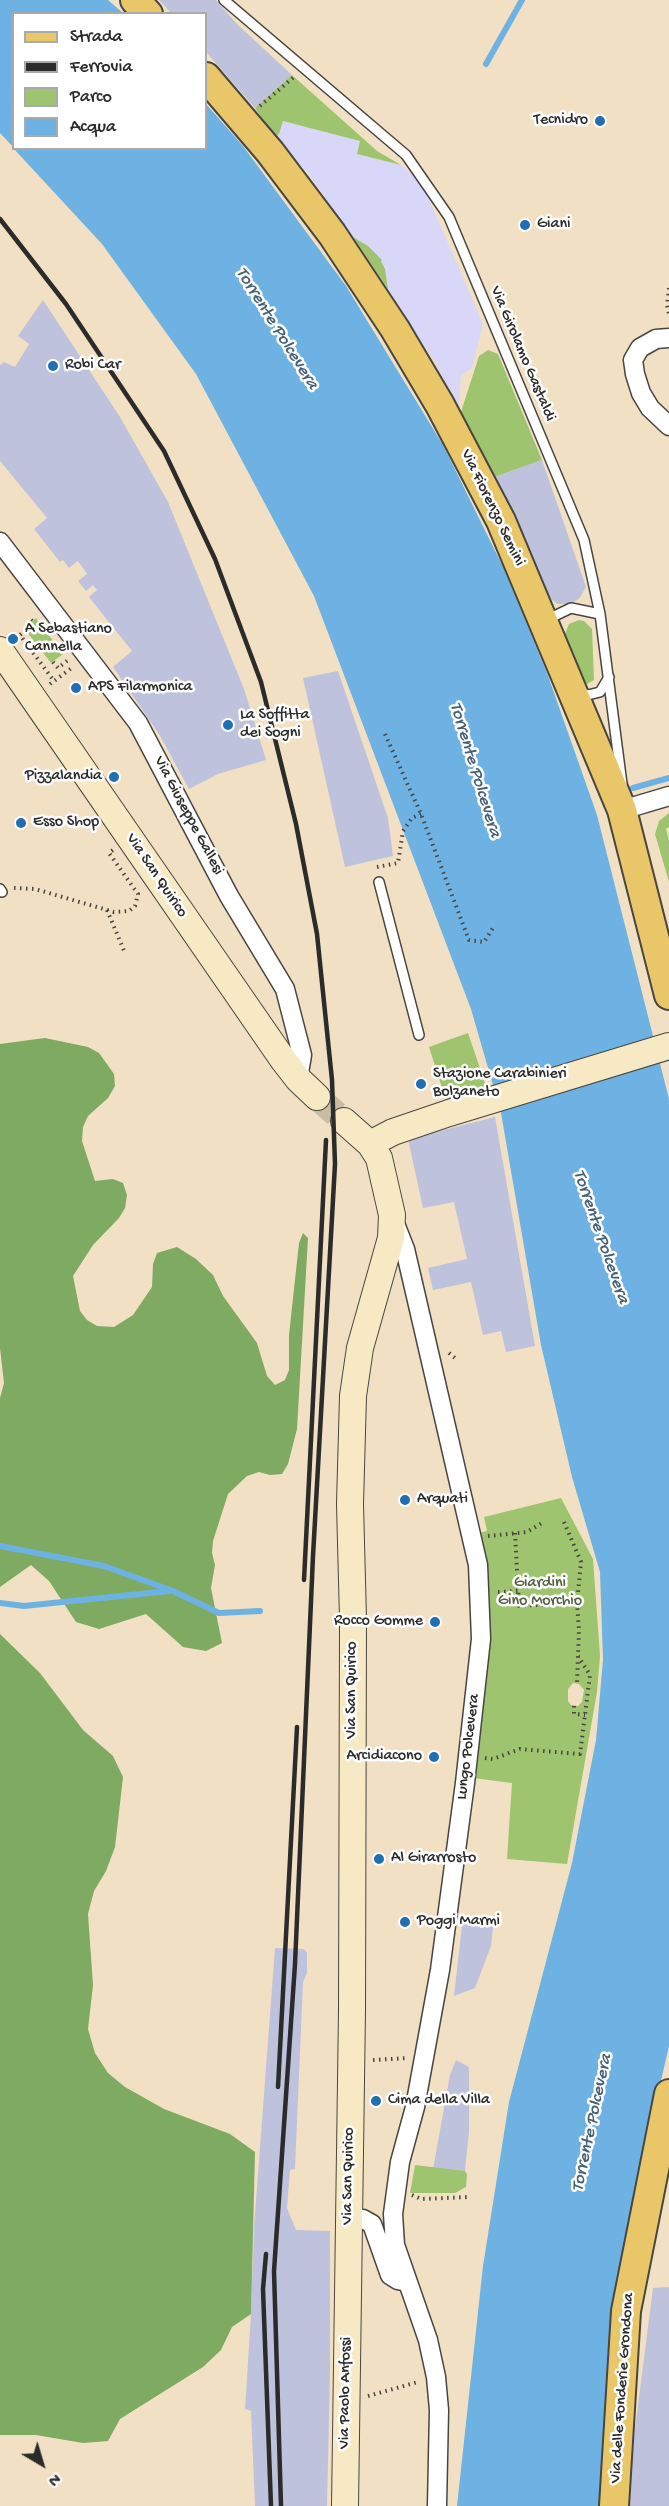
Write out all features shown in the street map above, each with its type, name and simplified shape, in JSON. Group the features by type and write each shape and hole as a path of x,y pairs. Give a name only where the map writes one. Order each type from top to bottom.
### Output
{"main road":[{"path":"135,0 146,12"},
{"name":"Via Fiorenzo Semini","path":"207,78 270,152 325,224 395,329 440,405 501,521 622,810 669,995"},
{"name":"Via San Quirico","path":"0,650 298,1079 317,1097"},
{"path":"370,1144 393,1132 663,1048"},
{"name":"Via San Quirico","path":"344,1121 370,1144 379,1158 392,1215 391,1238 360,1348 353,1396 350,1504 353,1619 351,2061 347,2281"},
{"name":"Via delle Fonderie Grondona","path":"614,2506 626,2311 669,2094"},
{"name":"Via Paolo Anfossi","path":"345,2506 347,2281"}],"street":[{"path":"669,338 656,339 640,348 633,360 634,374 641,393 650,408 669,426"},
{"name":"Via Giuseppe Gallesi","path":"0,542 24,578 138,723 229,896 285,988 302,1055 298,1079"},
{"path":"622,810 669,796"},
{"name":"Lungo Polcevera","path":"392,1215 405,1249 478,1565 481,1639 464,1794 440,1970 415,2107 400,2162 393,2214 395,2245 428,2340 436,2377 439,2410 437,2506"},
{"name":"Lungo Polcevera","path":"348,2219 363,2219 372,2224 390,2275 407,2282"}],"lane":[{"name":"Via Girolamo Gastaldi","path":"224,0 406,155 449,217 584,540 600,614 609,677 622,775 622,810"},
{"path":"543,621 571,608 600,614"},
{"path":"572,689 588,695 600,692 609,677"},
{"path":"379,882 419,1035"}],"path":[{"path":"256,110 294,77"},
{"path":"669,288 667,306 669,314"},
{"path":"26,630 20,635 54,681"},
{"path":"53,662 58,668 71,658"},
{"path":"47,687 70,669"},
{"path":"385,734 421,814 469,940 484,942 493,928"},
{"path":"374,868 398,863 403,831 412,818 421,814"},
{"path":"35,889 107,910 129,911 135,906 138,894 110,853"},
{"path":"107,910 125,953"},
{"path":"564,1522 581,1562 577,1603 577,1683"},
{"path":"481,1537 527,1532 542,1523"},
{"path":"515,1533 519,1606 577,1603"},
{"path":"498,1592 518,1591"},
{"path":"493,1759 520,1749 580,1754 585,1696 590,1674 578,1656"},
{"path":"574,1706 573,1714 585,1715"},
{"path":"351,2061 423,2058"},
{"path":"396,2193 421,2199 469,2197"},
{"path":"346,2402 436,2377"}],"shaded area":[{"path":"159,0 216,0 236,23 292,75 255,108 207,53 207,12 170,12"},
{"path":"283,121 360,141 357,154 401,165 425,190 483,324 472,368 461,376 458,413 436,364 388,289 385,269 368,246 353,237 307,172 275,137 279,134"},
{"path":"43,300 120,417 168,502 244,689 266,760 218,774 189,789 159,734 113,667 132,651 89,597 97,590 93,585 86,591 78,581 87,574 78,561 69,568 63,560 60,562 34,529 47,518 0,461 0,365 4,362 15,367 29,344 18,336"},
{"path":"542,460 586,587 579,599 569,604 557,604 546,595 494,477"},
{"path":"338,671 388,818 393,856 345,867 303,678"},
{"path":"495,1117 535,1346 506,1352 501,1331 483,1335 471,1282 433,1290 428,1268 467,1259 454,1202 423,1208 408,1139"},
{"path":"463,1917 494,1918 491,1946 475,1988 454,1996"},
{"path":"275,1948 304,1949 307,1953 307,1973 303,1982 295,2169 290,2170 287,2208 296,2230 330,2231 327,2506 255,2506 251,2411 245,2409 254,2227"},
{"path":"456,2060 469,2067 469,2131 465,2171 433,2169 450,2075"},
{"path":"669,2287 669,2506 625,2506 653,2288"}],"green space":[{"path":"292,75 377,151 401,165 357,154 360,141 283,121 279,134 275,137 255,108"},
{"path":"353,237 368,246 382,260 388,289"},
{"path":"488,350 498,354 542,460 494,477 461,412 479,356"},
{"path":"36,618 63,654 51,663 27,632 30,630 26,626"},
{"path":"579,620 584,621 592,629 594,680 587,684 584,683 564,636 569,624"},
{"path":"669,813 669,827 666,829 669,841 669,882 655,834 659,821"},
{"path":"468,1033 487,1089 447,1103 429,1047"},
{"path":"45,1038 88,1047 99,1053 114,1074 115,1086 108,1098 88,1116 83,1127 82,1141 95,1181 113,1179 123,1183 127,1195 125,1208 119,1218 93,1245 73,1276 80,1311 87,1320 97,1326 114,1327 133,1315 152,1287 153,1264 157,1253 177,1247 196,1259 213,1275 223,1296 257,1343 267,1376 275,1385 285,1380 289,1370 289,1335 299,1243 303,1233 308,1238 297,1429 288,1464 282,1474 270,1475 259,1472 247,1476 228,1494 213,1541 212,1553 215,1565 211,1588 222,1643 206,1651 183,1647 146,1614 99,1629 76,1622 49,1581 31,1565 0,1587 0,1398 4,1383 0,1348 0,1044"},
{"name":"Giardini Gino Morchio","path":"561,1498 593,1559 600,1656 597,1692 567,1864 507,1859 512,1783 473,1778 487,1640 483,1542 479,1533 487,1531 484,1517","holes":["573,1683 579,1684 584,1690 582,1702 578,1706 571,1705 568,1701 568,1689"]},
{"path":"0,1634 40,1673 83,1730 113,1756 123,1777 115,1847 106,1871 94,1891 88,1914 93,1985 88,2029 95,2053 108,2073 125,2087 164,2109 230,2134 255,2152 251,2314 232,2327 221,2350 203,2367 120,2419 108,2441 83,2443 36,2435 0,2435"},
{"path":"415,2165 465,2171 467,2174 466,2187 455,2193 410,2193"}],"water":[{"path":"0,0 108,0 122,12 12,12 12,146 0,133"},
{"name":"Torrente Polcevera","path":"207,105 243,146 346,286 443,445 503,567 547,673 597,815 669,1099 669,2046 628,2223 614,2316 604,2506 457,2506 483,2266 509,2102 572,1863 596,1740 603,1660 600,1572 572,1477 541,1345 501,1113 471,1009 314,596 196,374 102,244 15,150 207,150"}],"waterway":[{"path":"486,64 522,0"},
{"path":"633,788 669,778"},
{"path":"0,1546 104,1566 173,1591 219,1613 260,1611"},
{"path":"0,1603 24,1606 169,1591"}],"tunnel":[{"path":"317,1097 344,1121"}],"railway":[{"path":"0,219 66,304 164,451 215,559 261,682 296,824 317,934 332,1080 335,1164 313,1556 295,1964 274,2271 281,2506"},
{"path":"304,1580 326,1140"},
{"path":"278,2087 297,1727"},
{"path":"266,2254 263,2289 271,2506"}],"place":[{"name":"Tecnidro","path":"600,121"},
{"name":"Giani","path":"525,225"},
{"name":"Robi Car","path":"53,366"},
{"name":"A Sebastiano Cannella","path":"13,639"},
{"name":"APS Filarmonica","path":"76,688"},
{"name":"La Soffitta dei Sogni","path":"228,725"},
{"name":"Pizzalandia","path":"114,777"},
{"name":"Esso Shop","path":"21,823"},
{"name":"Stazione Carabinieri Bolzaneto","path":"421,1084"},
{"name":"Arquati","path":"405,1500"},
{"name":"Rocco Gomme","path":"435,1622"},
{"name":"Arcidiacono","path":"434,1757"},
{"name":"Al Girarrosto","path":"379,1859"},
{"name":"Poggi Marmi","path":"405,1922"},
{"name":"Cima della Villa","path":"376,2101"}]}
